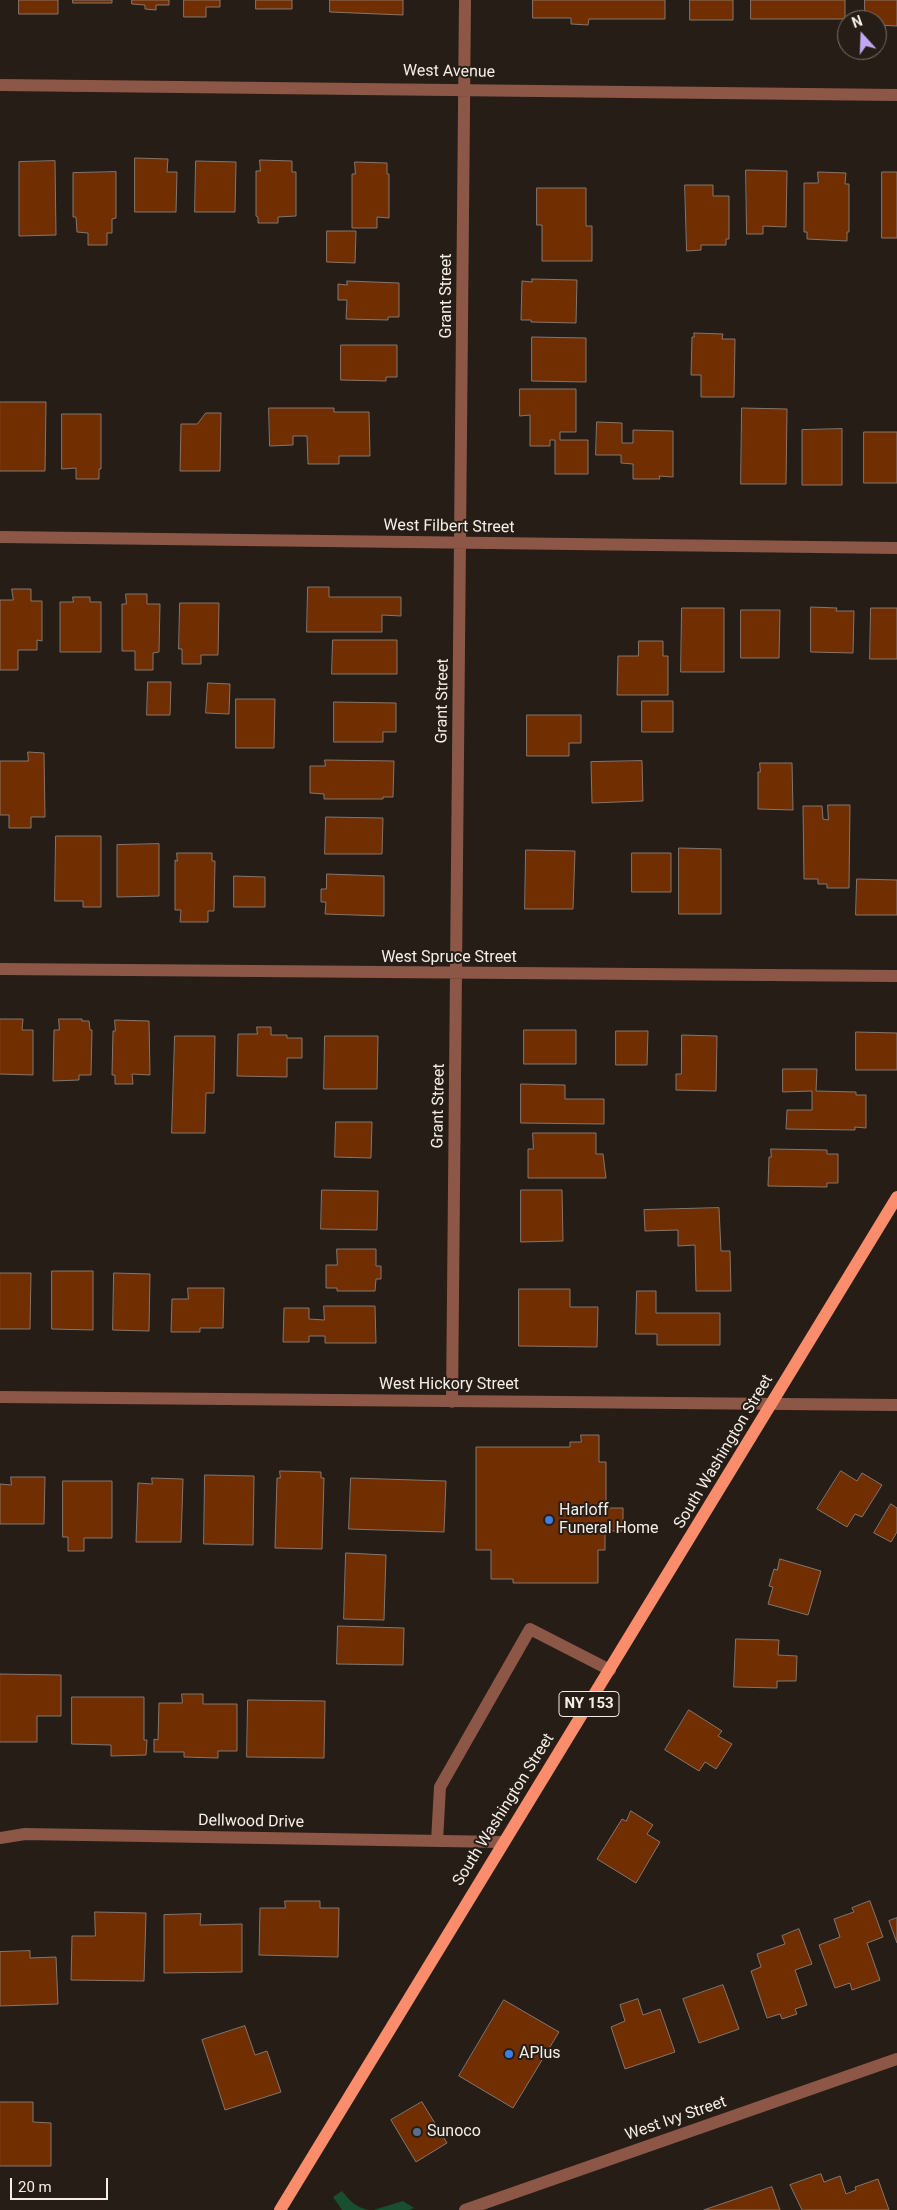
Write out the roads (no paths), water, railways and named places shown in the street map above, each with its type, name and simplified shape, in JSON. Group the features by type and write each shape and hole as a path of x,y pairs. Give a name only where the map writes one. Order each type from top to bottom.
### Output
{"main road":[{"name":"South Washington Street","path":"280,2210 502,1842 610,1670 897,1197"}],"street":[{"name":"Grant Street","path":"452,1402 465,0"},
{"name":"West Avenue","path":"0,85 897,95"},
{"name":"West Filbert Street","path":"0,537 897,548"},
{"name":"West Spruce Street","path":"0,970 897,976"},
{"name":"West Hickory Street","path":"0,1397 897,1405"},
{"path":"437,1841 440,1787 530,1629 610,1670"},
{"name":"Dellwood Drive","path":"0,1838 25,1834 502,1842"},
{"name":"West Ivy Street","path":"465,2210 897,2060"}],"place":[{"name":"Harloff Funeral Home","path":"549,1520"},
{"name":"APlus","path":"509,2054"},
{"name":"Sunoco","path":"417,2132"}]}
